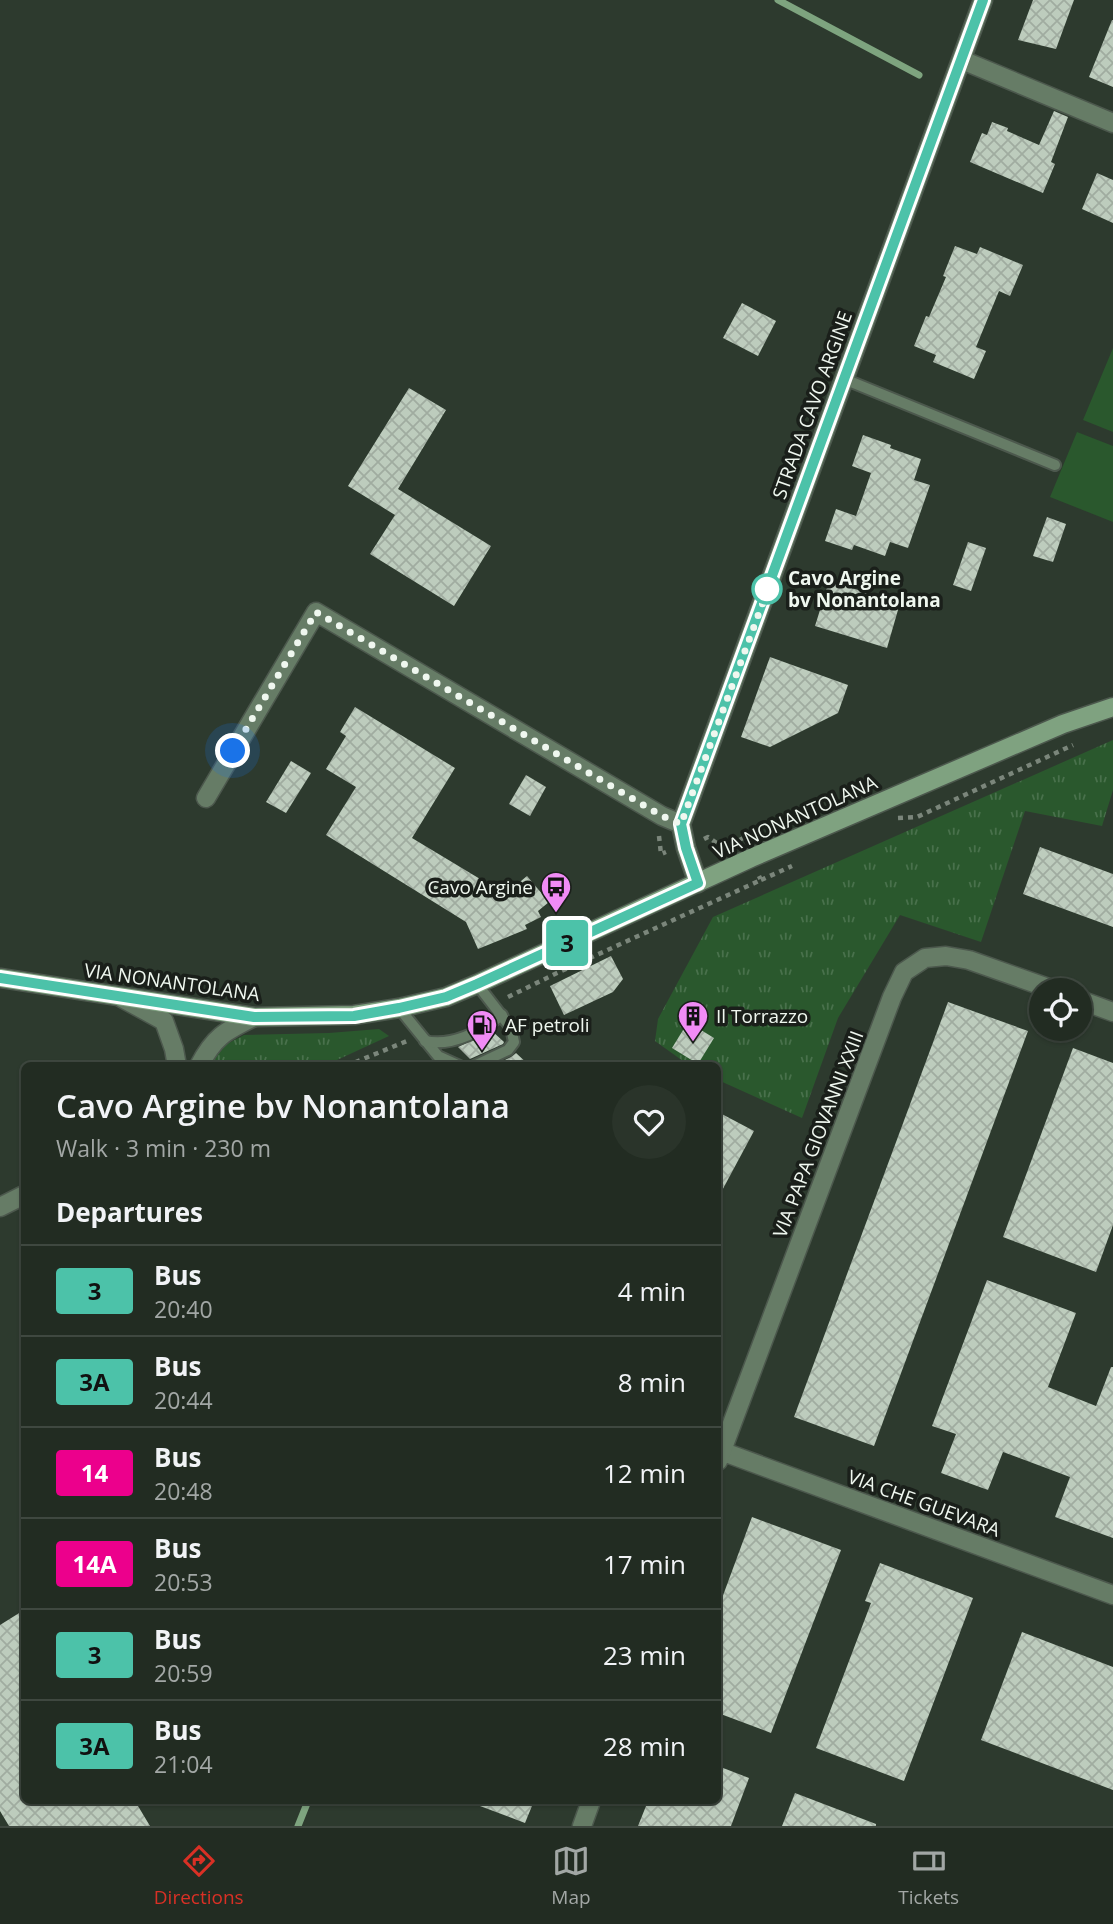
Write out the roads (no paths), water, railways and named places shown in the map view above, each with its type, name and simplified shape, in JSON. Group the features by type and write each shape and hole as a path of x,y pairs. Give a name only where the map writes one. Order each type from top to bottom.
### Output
{"main road":[{"name":"VIA NONANTOLANA","path":"0,978 254,1017 354,1016 446,997 764,853 1076,719 1113,699"},
{"name":"VIA NONANTOLANA","path":"1076,719 1113,707"}],"street":[{"name":"STRADA CAVO ARGINE","path":"681,824 984,0"},
{"path":"961,60 1113,123"},
{"path":"206,798 316,612 662,816 681,824 698,883"},
{"name":"VIA PAPA GIOVANNI XXIII","path":"721,1451 892,997 904,972 925,958 946,956 969,960 1029,981"},
{"path":"122,998 164,1021 176,1062"},
{"path":"1092,1004 1113,1012"},
{"path":"201,1062 209,1047 226,1031 254,1017"},
{"path":"0,1207 21,1196"},
{"name":"VIA CHE GUEVARA","path":"721,1457 1113,1595"},
{"path":"582,1826 591,1804"}],"lane":[{"path":"844,379 1055,465"},
{"path":"477,984 511,1028 514,1042 508,1050 482,1062"},
{"path":"399,1008 438,1056 451,1062"},
{"path":"422,1038 436,1044 451,1041 490,1024 502,1015"}],"waterway":[{"path":"778,0 919,75"},
{"path":"298,1826 307,1804"}],"place":[{"name":"Cavo Argine bv Nonantolana","path":"767,589"},
{"name":"Cavo Argine","path":"556,914"},
{"name":"Il Torrazzo","path":"693,1043"},
{"name":"AF petroli","path":"482,1052"}]}
